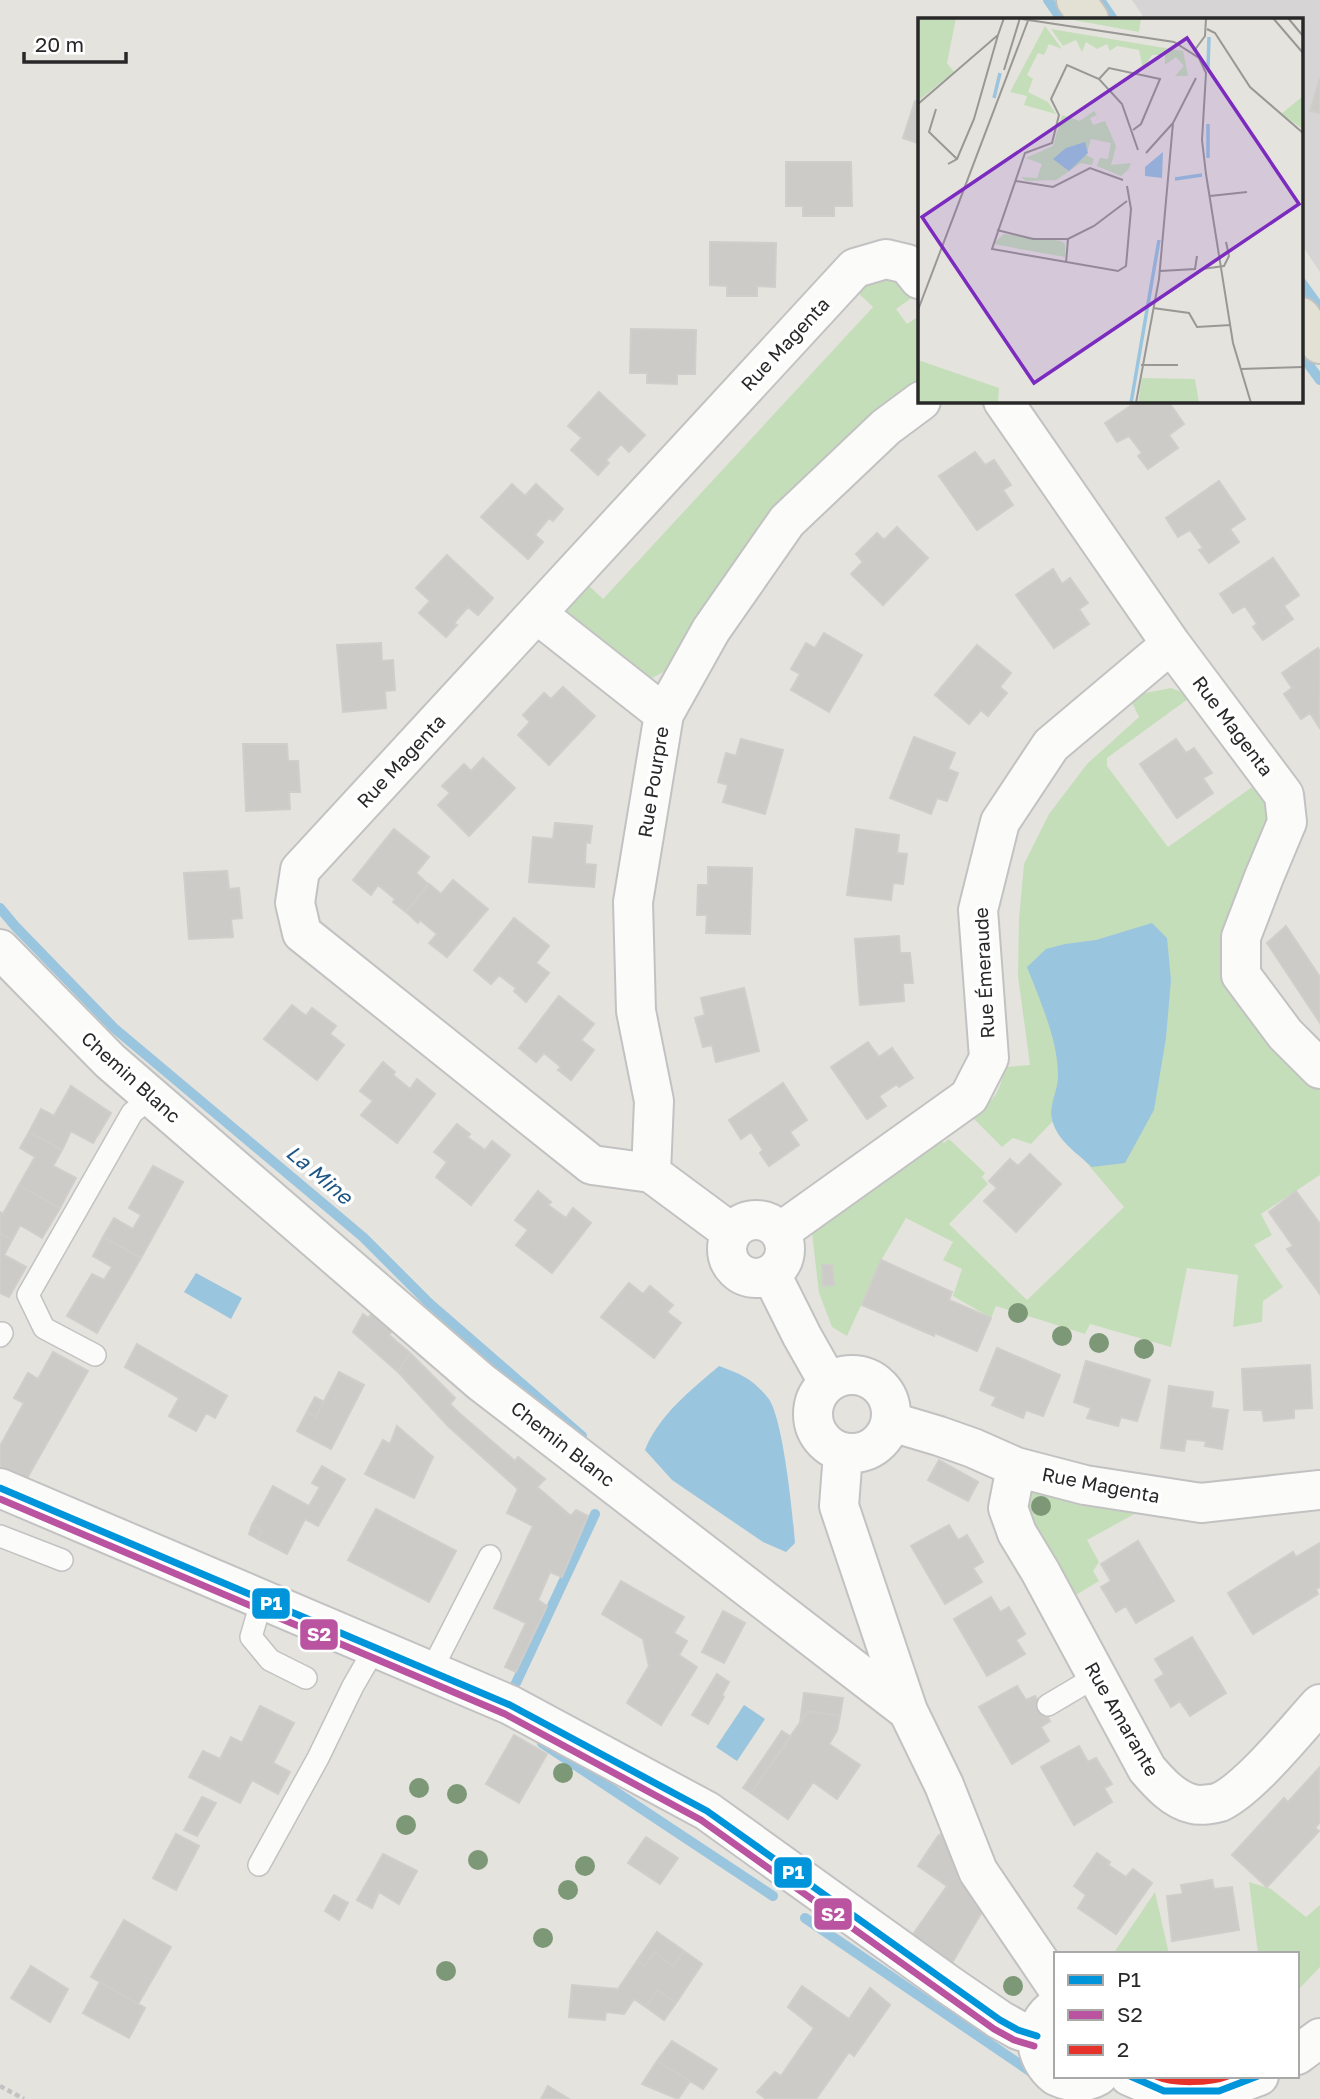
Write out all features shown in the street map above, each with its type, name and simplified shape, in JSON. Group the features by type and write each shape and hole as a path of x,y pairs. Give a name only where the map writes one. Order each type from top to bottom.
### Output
{"main road":[{"path":"1076,0 1088,18"},
{"path":"1302,318 1320,344"}],"street":[{"name":"Rue Magenta","path":"732,1233 651,1173 592,1165 302,933 295,903 300,870 855,268 886,259 907,264 918,278"},
{"name":"Rue Pourpre","path":"651,1173 654,1101 636,1011 633,902 664,714 711,630 787,521 886,427 920,402"},
{"name":"Rue Magenta","path":"1004,402 1171,644 1284,796 1287,822 1241,937 1241,975 1285,1034 1320,1069"},
{"path":"537,614 664,714"},
{"name":"Rue Émeraude","path":"780,1232 969,1097 989,1058 978,910 1000,822 1051,745 1171,644"},
{"name":"Chemin Blanc","path":"0,950 110,1061 481,1382 908,1711 944,1785 978,1871 1054,1983"},
{"path":"756,1220 773,1225 780,1232 785,1240 784,1259 779,1268 763,1278 743,1275 735,1269 727,1252 732,1233 746,1222 756,1220"},
{"path":"771,1274 828,1382"},
{"path":"851,1374 874,1381 883,1389 891,1411 890,1424 885,1435 867,1451 843,1452 831,1447 821,1439 814,1428 814,1402 819,1391 828,1382 851,1374"},
{"name":"Rue Magenta","path":"890,1424 939,1436 1016,1467 1085,1485 1201,1503 1320,1490"},
{"path":"843,1452 839,1506 908,1711"},
{"name":"Rue Amarante","path":"1016,1467 1008,1508 1017,1533 1147,1769 1161,1786 1195,1805 1218,1803 1258,1772 1320,1703"},
{"path":"0,1488 510,1705 707,1811 948,1985 1009,2025 1046,2022 1037,2048 1048,2070 1054,2074"},
{"path":"1299,2054 1320,2038"},
{"path":"1061,2078 1081,2082 1092,2078"},
{"path":"1134,2078 1164,2091 1220,2095 1255,2078"}],"lane":[{"path":"95,1355 44,1328 28,1295 132,1113 151,1097"},
{"path":"0,1536 62,1560"},
{"path":"431,1671 490,1556"},
{"path":"262,1599 251,1637 270,1660 306,1678"},
{"path":"259,1864 375,1648"},
{"path":"1048,1705 1097,1676"}],"path":[{"path":"0,2086 24,2099"}],"shaded area":[{"path":"1132,0 1320,0 1320,272 1302,245 1302,18 1144,18"}],"green space":[{"path":"890,276 916,295 896,309 907,324 918,317 918,387 675,666 644,680 567,618 567,606 586,583 603,599 873,307 856,291 866,281"},
{"path":"1171,688 1192,696 1107,758 1107,766 1168,847 1259,782 1265,791 1269,816 1247,864 1224,929 1277,1048 1320,1091 1320,1175 1261,1214 1272,1235 1254,1245 1283,1287 1263,1301 1262,1322 1233,1327 1238,1275 1187,1268 1171,1347 1090,1324 1085,1334 996,1306 991,1318 953,1296 962,1269 943,1260 953,1242 906,1218 883,1257 847,1336 832,1327 819,1293 812,1233 821,1221 938,1139 944,1143 949,1139 985,1173 982,1177 988,1184 949,1224 1027,1300 1124,1207 1052,1122 1031,1144 1013,1138 1002,1147 972,1117 995,1096 1005,1067 1030,1065 1018,976 1024,864 1049,814 1087,764 1139,717 1129,696"},
{"path":"1025,1481 1140,1511 1087,1540 1099,1562 1093,1571 1099,1581 1076,1595 1026,1516"},
{"path":"1249,1882 1271,1889 1306,1917 1320,1905 1320,1967 1299,1989 1299,1952 1258,1952"},
{"path":"1155,1892 1169,1952 1114,1952"}],"water":[{"path":"1152,923 1167,938 1171,980 1166,1038 1154,1110 1125,1163 1092,1167 1064,1142 1051,1117 1058,1082 1055,1048 1027,967 1046,949 1096,940"},
{"path":"196,1273 242,1298 231,1319 184,1292"},
{"path":"719,1366 752,1382 768,1398 773,1408 783,1445 794,1530 795,1543 786,1552 763,1542 672,1480 645,1450 667,1415"},
{"path":"744,1705 765,1719 737,1761 716,1747"}],"building":[{"path":"1320,78 1320,113 1310,111"},
{"path":"915,101 918,102 918,143 903,138"},
{"path":"786,162 851,162 852,206 834,206 834,216 803,216 803,206 786,206"},
{"path":"710,242 776,243 775,287 757,286 757,296 727,296 727,286 710,285"},
{"path":"631,329 696,330 695,374 677,374 677,384 647,383 647,373 630,373"},
{"path":"599,392 645,435 629,452 621,444 606,460 609,463 598,475 571,450 582,438 568,426"},
{"path":"1136,402 1169,402 1184,424 1169,435 1178,448 1148,469 1138,456 1142,453 1129,436 1117,442 1105,423"},
{"path":"975,452 985,465 994,460 1011,485 1003,490 1013,505 977,530 939,476"},
{"path":"1219,481 1245,519 1230,529 1239,542 1209,563 1199,550 1203,548 1190,530 1178,537 1166,518"},
{"path":"512,484 525,496 536,484 563,509 553,521 549,518 535,535 543,542 528,559 481,517"},
{"path":"897,527 928,558 883,605 851,574 863,562 856,554 877,533 884,540"},
{"path":"447,555 493,598 478,615 468,607 446,637 419,613 430,601 416,588"},
{"path":"1273,558 1299,595 1284,606 1293,619 1263,640 1253,627 1257,624 1245,606 1233,613 1220,594"},
{"path":"1053,569 1062,584 1070,578 1088,603 1079,609 1089,624 1054,648 1016,595"},
{"path":"824,633 862,655 829,712 791,690 800,674 791,669 806,643 815,648"},
{"path":"381,643 382,661 393,660 395,690 385,691 386,708 343,712 337,645"},
{"path":"977,645 1011,673 1000,687 1007,693 988,716 981,710 969,724 935,695"},
{"path":"1318,648 1319,727 1310,713 1301,719 1284,694 1292,688 1282,673"},
{"path":"563,687 595,716 549,765 518,735 530,722 523,715 544,693 551,699"},
{"path":"914,737 955,753 948,769 958,773 947,801 937,798 931,814 890,798"},
{"path":"741,739 783,750 765,814 723,802 728,785 718,782 726,753 736,756"},
{"path":"1176,739 1186,753 1194,748 1212,773 1203,778 1213,793 1177,818 1140,764"},
{"path":"243,744 287,744 288,761 298,761 300,792 289,792 290,809 246,811"},
{"path":"483,758 515,788 469,836 438,805 450,793 442,786 464,764 471,771"},
{"path":"555,823 592,826 590,843 586,842 585,864 596,865 594,887 529,882 533,837 553,839"},
{"path":"394,829 429,857 416,873 428,884 406,912 378,885 371,895 353,880"},
{"path":"856,829 899,835 897,853 907,854 903,884 893,883 891,900 847,895"},
{"path":"708,867 752,868 750,934 706,933 707,915 697,915 698,885 708,885"},
{"path":"227,871 229,889 239,888 242,918 231,919 233,937 189,939 184,873"},
{"path":"453,880 488,909 447,957 429,943 437,934 406,912 429,884 441,894"},
{"path":"514,918 549,946 536,963 549,973 526,1002 514,991 516,988 499,975 491,984 474,970"},
{"path":"1286,926 1320,977 1320,1023 1267,943"},
{"path":"899,936 900,953 910,953 913,983 903,983 904,1001 860,1005 855,939"},
{"path":"744,988 759,1051 716,1062 712,1045 703,1047 695,1018 705,1015 701,998"},
{"path":"559,996 594,1024 581,1040 594,1050 571,1080 558,1070 561,1067 544,1053 536,1062 519,1048"},
{"path":"292,1005 306,1016 312,1008 336,1026 330,1034 344,1045 317,1080 264,1039"},
{"path":"868,1042 879,1057 892,1048 913,1078 899,1087 897,1084 879,1096 886,1106 867,1119 831,1067"},
{"path":"383,1062 395,1072 393,1075 410,1089 417,1079 435,1094 397,1143 361,1115 373,1101 360,1091"},
{"path":"783,1083 807,1120 790,1132 799,1145 769,1166 760,1153 763,1150 751,1132 741,1139 729,1120"},
{"path":"71,1086 111,1113 93,1143 71,1131 62,1150 29,1132 41,1109 54,1116"},
{"path":"457,1124 470,1134 467,1137 485,1150 492,1141 510,1155 471,1205 436,1177 447,1162 434,1152"},
{"path":"29,1132 62,1150 53,1166 76,1178 60,1208 19,1185 35,1157 20,1148"},
{"path":"1030,1154 1061,1184 1016,1232 984,1201 997,1188 989,1181 1010,1159 1018,1166"},
{"path":"153,1166 183,1182 141,1258 103,1237 114,1218 133,1229 141,1215 129,1208"},
{"path":"19,1185 60,1208 42,1238 20,1225 12,1240 0,1233 0,1212 3,1214"},
{"path":"538,1191 551,1202 548,1205 566,1218 573,1208 591,1223 552,1273 516,1245 528,1230 515,1220"},
{"path":"1296,1191 1320,1224 1320,1294 1287,1249 1293,1246 1269,1212"},
{"path":"0,1233 12,1240 4,1255 26,1267 9,1297 0,1293"},
{"path":"103,1237 141,1258 97,1333 67,1316 92,1274 104,1280 112,1267 93,1256"},
{"path":"881,1260 952,1292 949,1300 991,1318 977,1351 862,1305"},
{"path":"822,1265 832,1265 834,1285 823,1286"},
{"path":"629,1283 643,1294 650,1286 673,1305 667,1312 681,1323 654,1358 601,1317"},
{"path":"377,1306 398,1323 389,1335 410,1353 398,1372 353,1332 363,1314 368,1318"},
{"path":"137,1344 227,1396 215,1418 206,1413 196,1431 169,1416 179,1398 125,1367"},
{"path":"997,1348 1060,1375 1043,1416 1026,1410 1023,1418 992,1405 996,1397 980,1390"},
{"path":"53,1352 88,1371 26,1480 0,1466 0,1446 24,1403 14,1398 28,1373 38,1379"},
{"path":"410,1353 455,1398 450,1404 459,1413 515,1461 518,1457 545,1479 537,1487 571,1516 576,1510 588,1516 562,1577 550,1572 538,1600 547,1606 516,1672 505,1667 526,1623 494,1608 533,1526 507,1513 518,1489 448,1426 398,1372"},
{"path":"1086,1361 1150,1380 1137,1421 1121,1417 1118,1426 1087,1418 1091,1408 1074,1402"},
{"path":"1310,1365 1312,1408 1294,1409 1294,1418 1264,1421 1262,1410 1244,1410 1242,1369"},
{"path":"339,1372 364,1385 331,1449 297,1431 307,1412 316,1417"},
{"path":"1169,1386 1213,1392 1211,1408 1228,1410 1222,1449 1205,1446 1206,1441 1186,1439 1184,1451 1161,1448"},
{"path":"315,1397 324,1402 316,1417 307,1412"},
{"path":"397,1426 433,1457 414,1498 365,1474 383,1440 390,1444"},
{"path":"939,1460 978,1482 968,1501 928,1480"},
{"path":"322,1466 345,1479 318,1526 305,1519 287,1554 258,1539 262,1530 252,1525 273,1486 309,1506 320,1487 312,1483"},
{"path":"376,1509 456,1551 429,1602 348,1560"},
{"path":"252,1525 262,1530 258,1539 249,1534"},
{"path":"949,1525 958,1540 967,1535 983,1562 973,1568 982,1582 945,1604 911,1546"},
{"path":"1138,1541 1174,1601 1136,1623 1126,1606 1116,1612 1101,1587 1111,1581 1101,1564"},
{"path":"1320,1543 1320,1587 1316,1589 1318,1594 1253,1634 1228,1593 1293,1552 1296,1557"},
{"path":"621,1581 684,1617 674,1633 687,1641 679,1655 697,1667 661,1725 627,1703 649,1666 643,1639 602,1614"},
{"path":"991,1597 1000,1612 1009,1607 1025,1634 1016,1640 1025,1654 987,1676 954,1619"},
{"path":"723,1611 745,1623 724,1663 702,1652"},
{"path":"1192,1637 1226,1693 1190,1716 1180,1701 1171,1707 1155,1680 1164,1674 1155,1659"},
{"path":"717,1674 729,1682 722,1695 724,1697 708,1724 692,1715"},
{"path":"1017,1686 1026,1700 1035,1696 1050,1721 1041,1727 1049,1741 1012,1764 979,1707"},
{"path":"804,1693 843,1698 840,1716 808,1711 800,1723"},
{"path":"260,1706 294,1723 273,1763 290,1772 278,1794 252,1780 240,1803 189,1777 203,1751 220,1759 231,1737 242,1743"},
{"path":"808,1711 840,1716 837,1731 829,1744 860,1765 837,1799 813,1782 788,1819 751,1793"},
{"path":"782,1731 791,1737 751,1793 743,1788"},
{"path":"514,1735 547,1754 519,1803 486,1784"},
{"path":"1079,1746 1088,1762 1096,1758 1112,1784 1104,1788 1112,1802 1074,1825 1041,1767"},
{"path":"1319,1768 1320,1822 1315,1828 1319,1831 1267,1887 1232,1855 1284,1798 1288,1802"},
{"path":"202,1797 216,1803 197,1836 184,1830"},
{"path":"950,1829 983,1910 949,1968 909,1940 947,1886 918,1866 938,1836"},
{"path":"176,1834 199,1846 176,1890 153,1878"},
{"path":"646,1837 678,1858 660,1884 628,1863"},
{"path":"1097,1853 1110,1862 1108,1865 1126,1877 1133,1869 1152,1883 1116,1934 1078,1908 1086,1895 1074,1886"},
{"path":"383,1854 417,1871 399,1904 379,1892 372,1908 357,1900"},
{"path":"1212,1880 1214,1889 1232,1887 1239,1930 1172,1941 1167,1896 1183,1894 1181,1885"},
{"path":"334,1895 348,1903 339,1920 325,1911"},
{"path":"124,1920 171,1947 138,2004 91,1977"},
{"path":"657,1932 684,1951 673,1966 654,1952 645,1966 637,1961"},
{"path":"684,1951 702,1964 676,2003 657,1990 646,2007 634,1999 624,2014 606,2012 605,2020 569,2017 572,1985 618,1989 637,1961 645,1966 654,1952 673,1966"},
{"path":"31,1966 68,1989 50,2022 11,1998"},
{"path":"100,1982 145,2008 129,2038 83,2013"},
{"path":"802,1986 849,2019 870,1988 890,2005 854,2056 849,2052 816,2099 766,2099 757,2092 775,2072 781,2076 814,2028 788,2007"},
{"path":"657,1990 676,2003 664,2020 646,2007"},
{"path":"672,2041 717,2069 703,2089 657,2061"},
{"path":"657,2061 690,2081 678,2099 642,2084"},
{"path":"548,2086 569,2099 541,2099"}],"waterway":[{"path":"1048,0 1060,18"},
{"path":"1100,0 1112,18"},
{"path":"1302,283 1320,308"},
{"path":"1302,355 1320,380"},
{"name":"La Mine","path":"0,908 114,1028 363,1237 429,1303 582,1436"},
{"name":"La Mine","path":"516,1683 595,1514"},
{"name":"La Mine","path":"542,1743 773,1896"},
{"name":"La Mine","path":"805,1918 1037,2076"}],"transit line":[{"name":"P1","path":"0,1488 510,1705 707,1811 1000,2020 1037,2036"},
{"name":"S2","path":"0,1499 505,1714 701,1820 994,2029 1014,2040 1034,2046"},
{"name":"P1","path":"1135,2078 1164,2091 1219,2091 1253,2078"},
{"name":"2","path":"1161,2078 1192,2082 1220,2078"}]}
